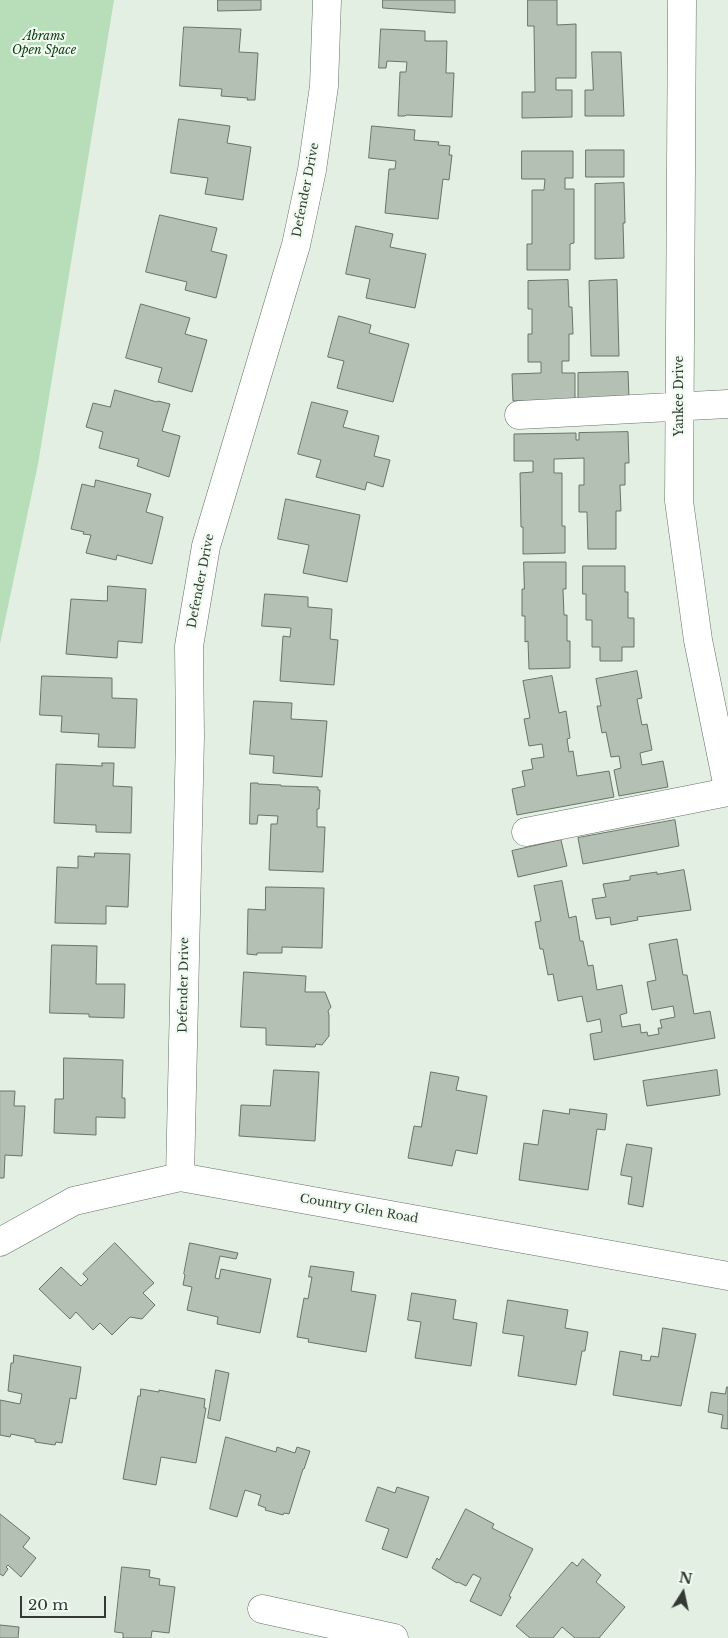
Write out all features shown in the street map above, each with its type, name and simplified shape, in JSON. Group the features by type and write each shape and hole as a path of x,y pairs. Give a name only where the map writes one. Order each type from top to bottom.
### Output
{"street":[{"name":"Defender Drive","path":"180,1177 190,737 189,646 206,546 296,244 312,170 324,86 326,0"},
{"name":"Yankee Drive","path":"682,0 679,501 698,640 728,788"},
{"path":"519,415 728,404"},
{"path":"526,832 728,792"},
{"name":"Country Glen Road","path":"0,1242 74,1201 180,1177 728,1276"},
{"path":"262,1609 394,1638"}],"green space":[{"name":"Abrams Open Space","path":"0,0 114,0 38,464 0,644"}],"building":[{"path":"218,0 261,0 261,10 218,11"},
{"path":"383,0 455,0 455,13 383,8"},
{"path":"528,0 557,0 557,25 576,24 576,78 556,78 556,90 572,90 572,117 522,118 522,92 535,92 534,26 528,26"},
{"path":"184,27 241,29 239,52 258,53 255,100 221,96 222,89 180,86"},
{"path":"381,29 425,31 425,41 447,41 446,73 454,73 452,117 398,116 400,72 406,72 407,62 387,61 386,68 379,68"},
{"path":"592,52 621,52 624,116 585,116 585,90 593,90"},
{"path":"179,119 230,126 227,143 251,147 243,200 205,194 208,178 171,173"},
{"path":"372,126 415,130 414,140 439,142 438,145 450,146 449,155 452,155 449,180 443,179 438,219 385,213 389,169 395,169 396,161 369,158"},
{"path":"586,150 624,150 624,177 586,177"},
{"path":"522,151 573,151 573,178 565,178 565,189 574,189 574,243 570,244 570,270 527,270 527,244 532,244 532,190 544,190 545,179 522,179"},
{"path":"624,183 624,258 595,259 595,184"},
{"path":"160,215 217,228 211,251 227,255 216,298 185,290 187,282 146,272"},
{"path":"356,226 393,234 390,247 426,254 415,308 366,298 370,279 346,274"},
{"path":"568,280 573,334 569,334 569,361 562,361 562,373 575,373 575,400 513,401 512,374 541,373 541,362 528,362 528,334 532,334 532,309 528,309 528,281"},
{"path":"617,280 619,356 591,356 589,281"},
{"path":"141,304 190,318 185,334 207,340 192,392 158,382 162,368 126,358"},
{"path":"339,316 371,325 369,333 409,344 393,402 337,388 344,361 328,357"},
{"path":"628,372 629,398 578,400 578,373"},
{"path":"115,390 170,404 162,431 180,436 169,477 137,466 139,459 99,448 103,432 86,427 93,403 110,407"},
{"path":"312,402 348,411 343,427 379,436 374,456 390,460 383,487 367,482 365,490 316,477 321,460 298,454"},
{"path":"628,432 629,463 625,463 625,485 620,485 621,511 616,511 616,549 588,549 587,512 579,512 579,485 584,485 584,458 554,459 554,473 562,473 562,526 565,526 565,553 523,554 520,473 533,472 533,461 514,461 514,434 576,433 576,440 579,440 579,433"},
{"path":"96,480 151,494 146,512 163,517 152,564 117,555 116,560 86,553 91,535 71,529 82,484 94,487"},
{"path":"286,499 360,515 347,582 303,573 309,545 278,539"},
{"path":"524,562 566,562 566,589 563,589 564,615 567,615 567,641 570,641 570,668 529,669 528,641 525,642 525,616 522,616"},
{"path":"583,566 625,566 628,618 634,618 634,647 622,647 622,661 600,661 600,647 592,647 592,620 586,620 586,594 583,594"},
{"path":"108,586 146,589 142,643 118,641 117,658 66,654 71,599 107,601"},
{"path":"265,594 308,597 308,607 332,609 330,639 338,640 334,685 280,681 283,636 290,637 291,628 262,626"},
{"path":"637,671 642,698 637,699 642,725 647,724 652,750 640,753 642,765 663,761 668,787 619,796 614,770 621,768 619,756 611,757 606,732 602,733 597,706 601,706 596,679"},
{"path":"42,676 112,678 112,698 137,699 135,748 98,747 99,734 61,732 62,716 40,715"},
{"path":"552,676 559,713 566,711 570,738 567,739 569,752 573,751 577,776 609,771 614,797 517,815 512,789 525,786 522,771 533,769 531,759 544,757 542,744 529,746 524,719 530,718 523,681"},
{"path":"254,701 292,703 291,719 327,721 322,777 273,773 274,756 250,754"},
{"path":"102,763 114,763 113,786 132,787 131,833 96,832 96,825 54,823 56,764 102,766"},
{"path":"251,783 318,787 318,790 320,790 317,827 325,827 323,872 269,870 271,824 277,824 278,816 258,815 257,824 250,824"},
{"path":"675,820 679,846 583,864 578,838"},
{"path":"561,840 567,866 518,877 512,851"},
{"path":"95,853 130,854 128,907 106,906 106,924 55,923 57,867 78,868 78,856 94,857"},
{"path":"684,870 691,910 637,917 638,920 611,925 610,917 596,919 592,899 606,897 603,884 630,880 630,876"},
{"path":"562,881 569,918 576,916 580,941 583,941 588,966 593,965 597,990 622,985 627,1013 620,1015 622,1027 640,1024 641,1033 647,1032 648,1036 659,1034 658,1028 662,1028 660,1020 675,1017 673,1006 652,1010 647,982 656,980 649,944 677,939 683,975 687,975 694,1014 710,1011 715,1038 594,1060 590,1034 602,1032 600,1019 587,1022 582,996 558,1001 553,974 548,975 543,949 540,949 535,922 541,921 534,886"},
{"path":"266,887 324,888 322,948 282,947 282,953 247,954 248,909 265,910"},
{"path":"52,945 97,946 96,984 125,984 124,1018 89,1017 89,1014 50,1013"},
{"path":"244,972 306,976 305,992 325,992 331,1007 328,1011 329,1036 322,1045 316,1044 315,1047 266,1045 266,1028 241,1027"},
{"path":"64,1058 123,1060 122,1098 125,1098 125,1118 96,1117 96,1135 54,1133 55,1099 63,1099"},
{"path":"274,1070 319,1072 315,1141 239,1136 241,1105 270,1106"},
{"path":"717,1070 720,1095 647,1106 643,1081"},
{"path":"431,1072 459,1077 456,1090 487,1096 477,1154 456,1150 452,1166 408,1158 414,1126 421,1127"},
{"path":"0,1091 15,1091 14,1106 25,1106 22,1156 5,1155 4,1178 0,1178"},
{"path":"570,1109 607,1114 605,1130 597,1129 588,1190 519,1180 524,1143 538,1145 543,1110 569,1114"},
{"path":"627,1144 652,1148 643,1207 628,1204 632,1177 621,1175"},
{"path":"115,1243 154,1283 143,1293 155,1305 142,1319 130,1317 112,1335 100,1323 93,1330 76,1312 70,1319 39,1289 61,1267 81,1286 88,1279 83,1274"},
{"path":"190,1243 238,1253 236,1259 220,1256 215,1278 219,1279 221,1269 271,1279 260,1333 217,1324 218,1317 187,1310 192,1287 183,1285"},
{"path":"311,1266 354,1272 351,1291 376,1295 366,1352 308,1342 309,1339 297,1337 304,1298 308,1299 312,1277 309,1277"},
{"path":"412,1293 456,1300 453,1319 477,1323 471,1366 415,1358 421,1322 408,1320"},
{"path":"508,1300 568,1310 565,1328 588,1332 585,1351 582,1351 576,1385 518,1376 524,1336 503,1333"},
{"path":"663,1328 696,1334 681,1406 613,1395 620,1351 642,1355 641,1360 650,1361 651,1356 658,1357"},
{"path":"14,1355 81,1367 76,1399 70,1398 62,1443 56,1442 55,1445 35,1442 35,1439 11,1434 10,1437 0,1435 0,1400 20,1404 22,1394 8,1391 11,1363 13,1363"},
{"path":"216,1370 229,1373 220,1421 208,1418"},
{"path":"727,1387 728,1429 721,1428 723,1415 708,1412 711,1392 725,1394"},
{"path":"141,1389 159,1392 159,1390 205,1399 204,1408 206,1408 196,1463 161,1457 156,1485 123,1479 138,1396 140,1396"},
{"path":"226,1437 276,1452 277,1447 295,1453 297,1447 310,1451 289,1514 284,1513 283,1515 265,1510 266,1508 258,1505 261,1495 245,1490 237,1517 210,1509"},
{"path":"378,1487 395,1493 397,1487 429,1497 407,1558 382,1549 389,1529 366,1521"},
{"path":"466,1509 494,1524 492,1528 533,1549 501,1616 470,1601 481,1578 473,1574 466,1586 457,1583 432,1568 437,1558 439,1560"},
{"path":"0,1514 30,1538 23,1547 36,1558 21,1577 8,1565 6,1567 8,1569 3,1576 0,1574"},
{"path":"583,1559 601,1575 596,1582 625,1607 599,1638 575,1638 562,1627 553,1638 530,1638 516,1626 572,1562 577,1566"},
{"path":"122,1567 150,1570 149,1577 160,1579 159,1585 175,1587 169,1633 152,1631 151,1638 123,1638 123,1633 115,1632"},
{"path":"0,1625 19,1627 18,1638 0,1638"}]}
